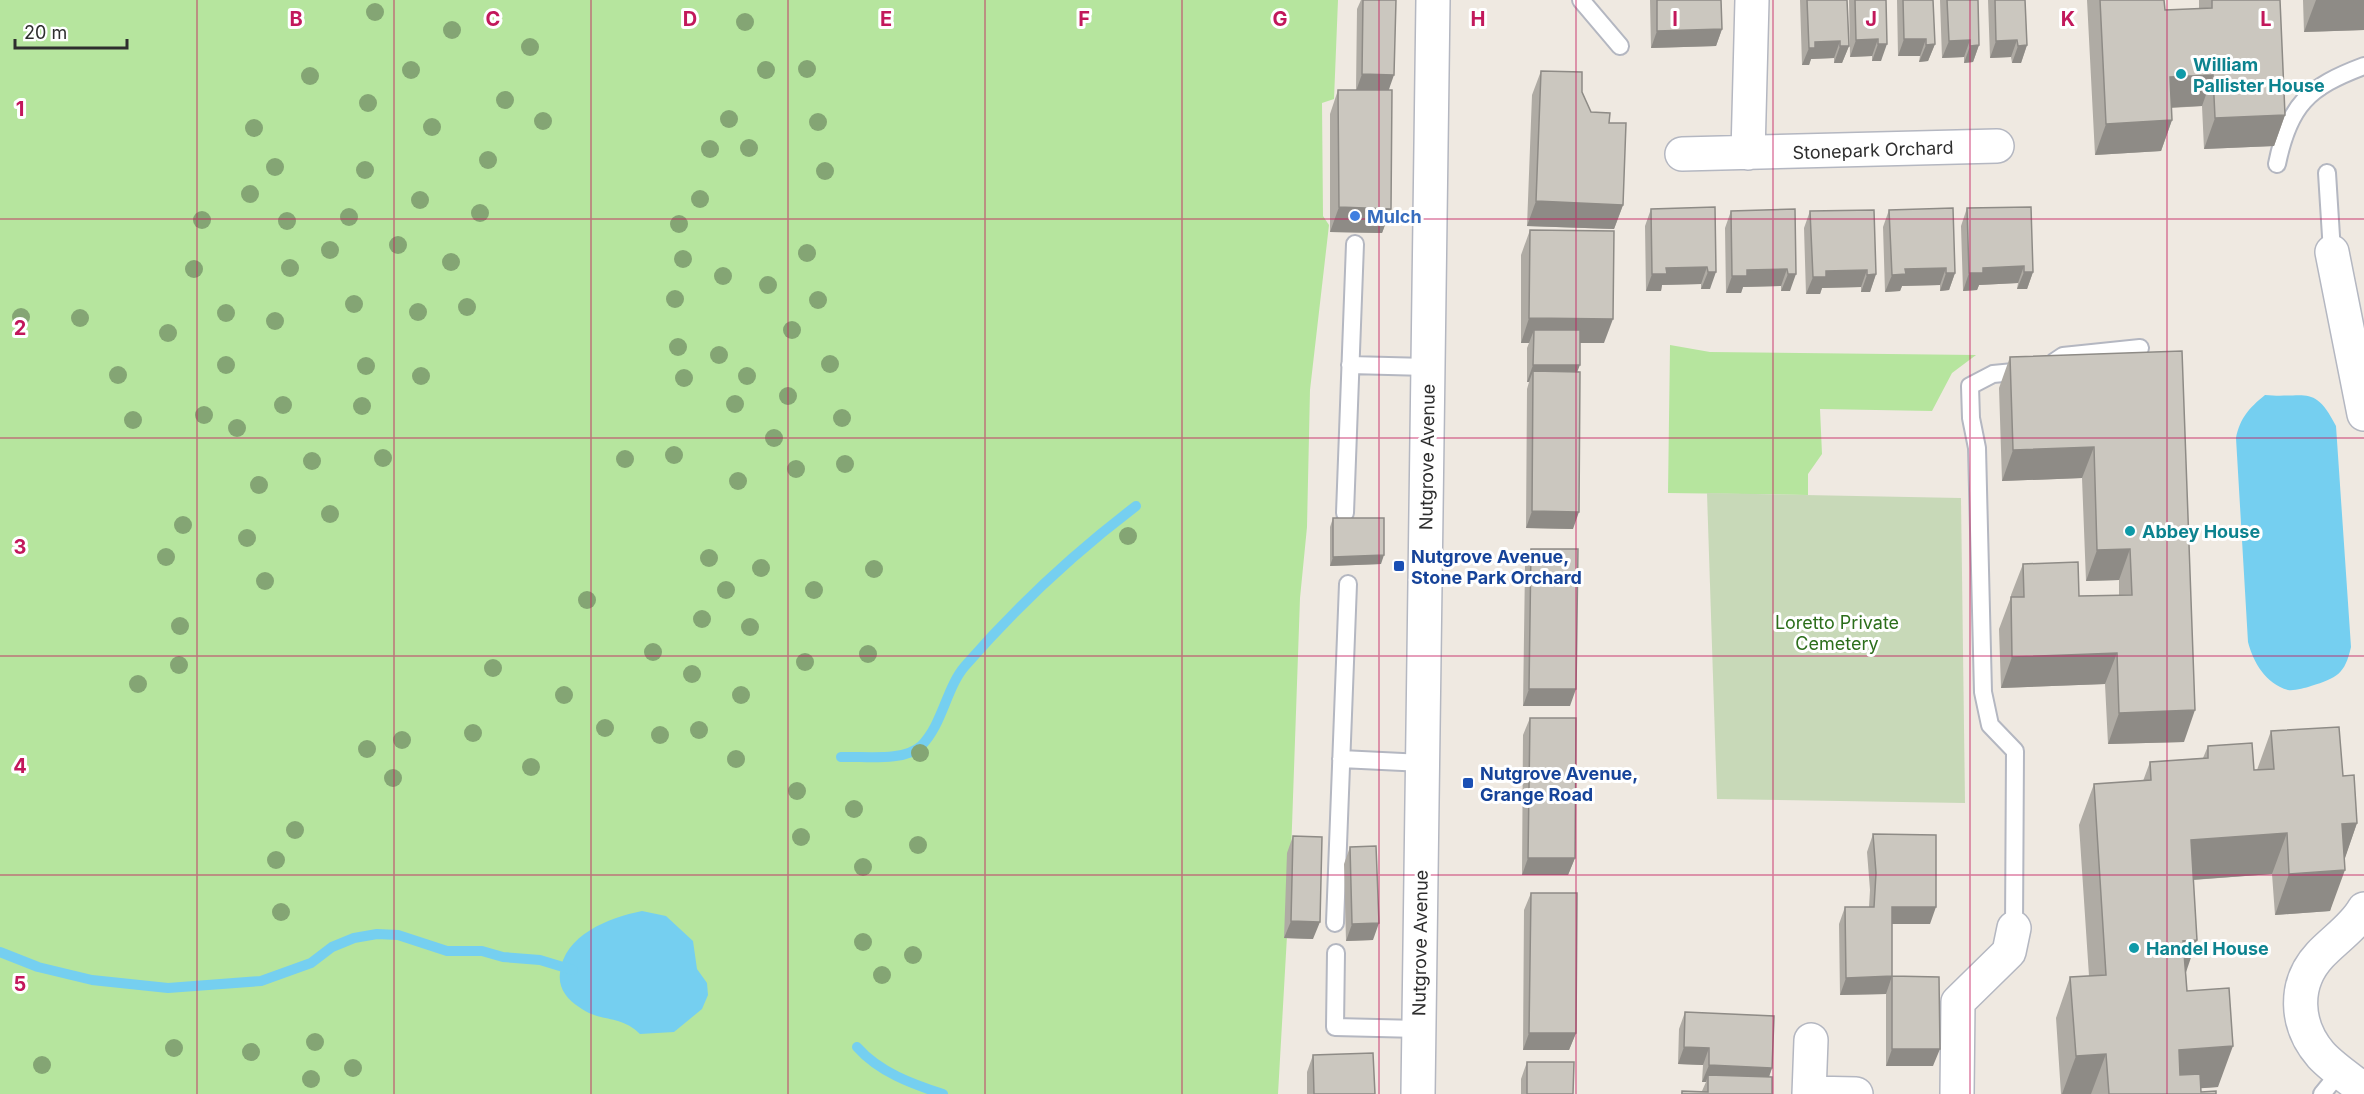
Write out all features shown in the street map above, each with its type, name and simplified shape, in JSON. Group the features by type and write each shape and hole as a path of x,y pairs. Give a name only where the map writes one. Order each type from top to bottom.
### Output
{"street":[{"name":"Nutgrove Avenue","path":"1418,1094 1433,0"},
{"path":"1748,153 1752,0"},
{"name":"Stonepark Orchard","path":"1682,154 1997,146"},
{"path":"2332,252 2358,358 2364,414"},
{"path":"2342,1085 2307,1033 2300,1008 2301,984 2320,955 2364,909"},
{"path":"1957,1094 1958,1002 2009,952 2014,927"},
{"path":"1811,1040 1809,1094 1856,1094"}],"lane":[{"path":"1581,0 1620,46"},
{"path":"2277,164 2283,137 2298,107 2317,89 2364,66"},
{"path":"2327,173 2332,252"},
{"path":"1345,513 1354,244"},
{"path":"2014,927 2014,751 1990,725 1983,692 1977,448 1971,418 1970,386 1993,374 2044,370 2063,356 2140,348"},
{"path":"1350,365 1427,367"},
{"path":"1335,923 1348,584"},
{"path":"1341,759 1423,763"},
{"path":"1336,953 1335,1027 1419,1029"}],"green space":[{"path":"0,0 1338,0 1334,99 1322,103 1323,216 1329,225 1310,390 1307,527 1300,598 1290,883 1278,1094 0,1094"},
{"path":"1670,345 1710,352 1976,355 1952,373 1932,411 1820,409 1822,454 1808,474 1808,495 1668,493"},
{"name":"Loretto Private Cemetery","path":"1707,493 1961,498 1965,803 1717,799"}],"water":[{"path":"2265,395 2299,395 2314,398 2328,412 2336,426 2351,647 2343,669 2334,677 2293,690 2280,687 2267,677 2253,657 2248,642 2236,438 2246,414"},
{"path":"642,911 666,916 693,941 697,969 707,983 708,995 702,1009 674,1032 640,1034 625,1024 587,1012 567,997 560,984 563,960 579,939 590,930 615,918"}],"building":[{"path":"1363,0 1396,0 1394,75 1362,74"},
{"path":"1657,0 1721,0 1722,29 1657,31"},
{"path":"1807,0 1847,0 1849,46 1840,46 1840,41 1815,42 1815,48 1809,48"},
{"path":"1855,0 1886,0 1887,44 1878,44 1878,39 1856,40"},
{"path":"1903,0 1933,0 1935,44 1926,45 1926,39 1904,39"},
{"path":"1947,0 1978,0 1979,45 1970,46 1970,40 1949,41"},
{"path":"1995,0 2025,0 2027,45 2018,46 2017,40 1996,41"},
{"name":"William Pallister House","path":"2100,0 2164,0 2165,10 2212,8 2212,0 2280,0 2285,115 2215,118 2213,75 2170,77 2172,120 2106,124"},
{"path":"1541,71 1582,72 1582,92 1591,112 1610,113 1609,123 1626,123 1623,205 1536,201"},
{"path":"1338,90 1392,90 1391,209 1339,207"},
{"path":"1715,207 1716,272 1708,272 1707,267 1666,268 1667,274 1652,274 1651,209"},
{"path":"2031,207 2033,272 2024,272 2024,266 1983,268 1983,273 1969,273 1967,208"},
{"path":"1953,208 1955,273 1946,273 1946,268 1905,269 1906,274 1892,275 1889,210"},
{"path":"1795,209 1796,274 1788,274 1787,269 1747,270 1747,276 1732,276 1731,211"},
{"path":"1874,210 1876,274 1867,275 1867,270 1826,271 1826,277 1813,277 1810,211"},
{"path":"1530,230 1614,231 1613,319 1529,318"},
{"path":"1534,330 1580,330 1580,365 1533,365"},
{"name":"Abbey House","path":"2182,351 2195,710 2119,713 2117,653 2012,657 2011,597 2024,597 2023,564 2078,562 2079,596 2132,595 2130,549 2097,550 2094,447 2013,450 2010,357"},
{"path":"1533,371 1580,372 1579,512 1532,511"},
{"path":"1333,518 1384,518 1384,555 1333,557"},
{"path":"1531,549 1578,549 1576,689 1529,689"},
{"path":"1530,718 1576,718 1575,858 1528,858"},
{"name":"Handel House","path":"2339,727 2343,776 2354,775 2357,823 2342,824 2345,870 2289,874 2287,833 2191,840 2197,940 2183,941 2187,991 2229,988 2233,1046 2179,1050 2180,1075 2200,1074 2201,1092 2216,1091 2216,1094 2109,1094 2106,1054 2076,1056 2070,977 2106,975 2094,784 2151,780 2150,762 2208,758 2208,746 2252,743 2254,770 2274,769 2271,731"},
{"path":"1873,834 1936,835 1936,907 1892,907 1892,976 1846,978 1845,907 1874,907 1876,873"},
{"path":"1293,836 1322,837 1320,922 1291,921"},
{"path":"1376,846 1379,923 1352,924 1350,847"},
{"path":"1531,893 1577,893 1576,1033 1529,1033"},
{"path":"1892,976 1939,977 1940,1049 1892,1049"},
{"path":"1685,1012 1774,1016 1772,1068 1709,1065 1709,1048 1684,1047"},
{"path":"1373,1053 1375,1094 1314,1094 1313,1055"},
{"path":"1527,1062 1574,1062 1573,1094 1527,1094"},
{"path":"1708,1075 1772,1077 1772,1094 1682,1094 1682,1091 1708,1092"}],"waterway":[{"path":"841,757 894,756 914,751 921,746 934,727 953,685 965,666 1046,582 1136,506"},
{"path":"0,952 38,967 92,980 168,988 261,981 311,963 332,947 354,938 377,934 398,935 447,951 482,951 503,957 540,960 573,970"},
{"path":"857,1047 886,1070 943,1094"}],"place":[{"name":"William Pallister House","path":"2181,74"},
{"name":"Mulch","path":"1355,216"},
{"name":"Abbey House","path":"2130,531"},
{"name":"Nutgrove Avenue, Stone Park Orchard","path":"1399,566"},
{"name":"Nutgrove Avenue, Grange Road","path":"1468,783"},
{"name":"Handel House","path":"2134,948"}]}
